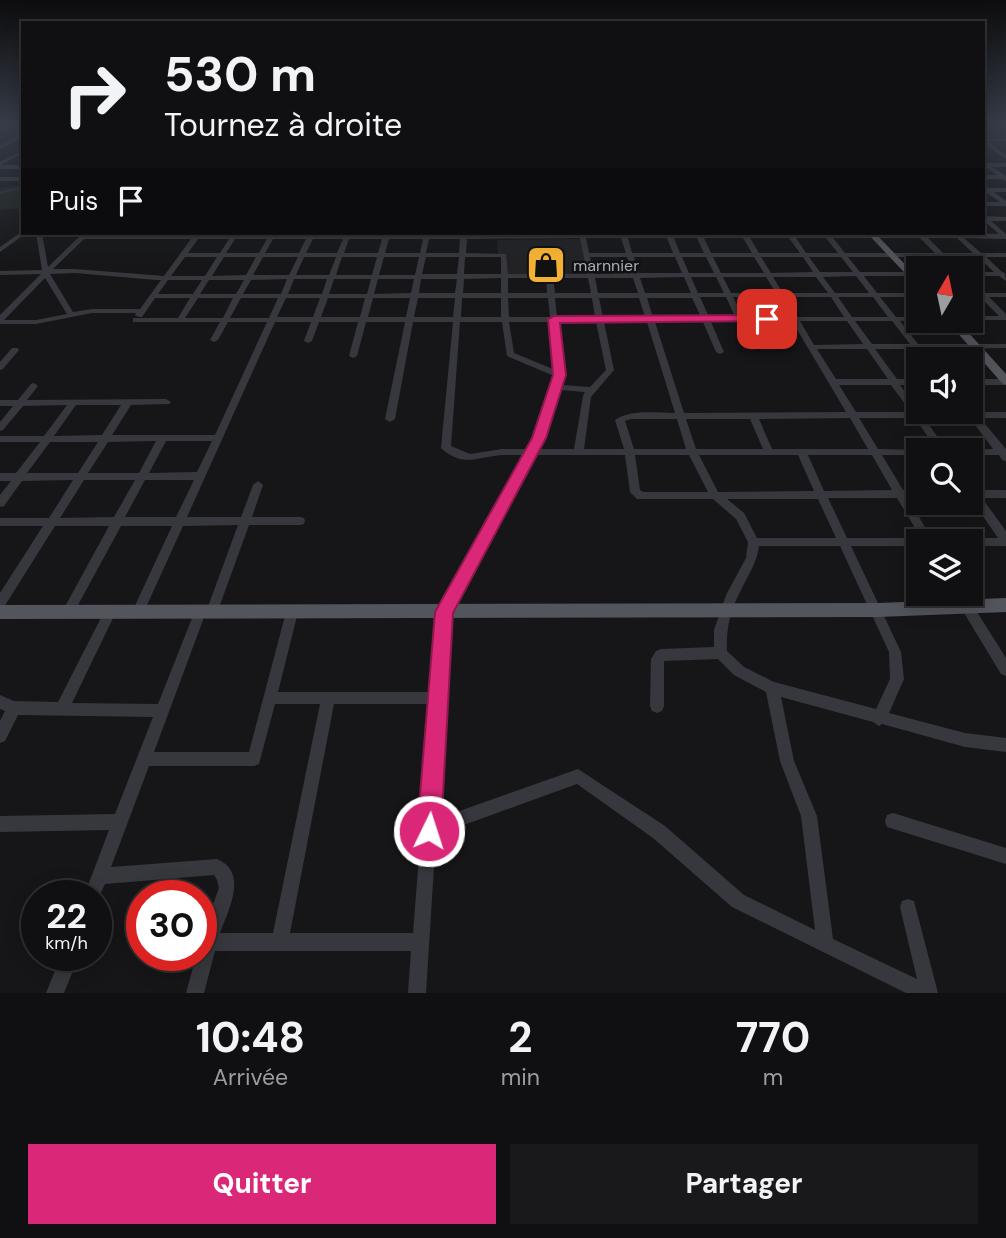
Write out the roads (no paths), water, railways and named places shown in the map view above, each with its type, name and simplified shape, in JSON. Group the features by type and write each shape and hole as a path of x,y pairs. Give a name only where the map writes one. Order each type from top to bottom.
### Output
{"main road":[{"path":"874,235 906,267"},
{"path":"963,333 1006,382"},
{"path":"983,602 1006,605"},
{"path":"0,612 728,611 878,610 912,606"}],"street":[{"path":"985,177 1005,177"},
{"path":"3,179 21,179"},
{"path":"985,189 1006,190"},
{"path":"985,189 1006,204"},
{"path":"985,204 1006,204"},
{"path":"985,219 1006,219"},
{"path":"985,220 1006,236"},
{"path":"0,235 20,234"},
{"path":"0,250 20,234"},
{"path":"39,235 46,273 70,313"},
{"path":"0,321 84,235 790,235 906,399"},
{"path":"197,235 136,320 906,318"},
{"path":"180,320 234,235"},
{"path":"214,340 272,235"},
{"path":"138,612 311,235"},
{"path":"308,341 347,235"},
{"path":"353,356 386,235"},
{"path":"390,419 412,320 426,235"},
{"path":"464,235 446,448 477,460 497,452 906,452"},
{"path":"579,451 590,390 610,370 583,235"},
{"path":"669,235 720,352"},
{"path":"699,235 754,348"},
{"path":"745,235 921,529"},
{"path":"828,235 917,346"},
{"path":"921,235 941,255"},
{"path":"958,235 1004,276"},
{"path":"982,235 1006,236"},
{"path":"624,237 678,415 692,452 715,495 740,516 754,542 751,558 732,595 720,630 721,653 739,671 772,688 965,740 1006,745"},
{"path":"183,255 504,255 505,319 510,354 558,381 590,390"},
{"path":"587,255 1006,255"},
{"path":"0,273 75,271 166,278 906,274"},
{"path":"417,993 444,612 531,454 558,381 549,275"},
{"path":"984,275 1004,276"},
{"path":"153,296 906,295"},
{"path":"984,295 1006,295"},
{"path":"984,297 1006,318"},
{"path":"0,321 36,322 70,313 142,311"},
{"path":"984,318 1006,318"},
{"path":"811,347 1006,346"},
{"path":"0,367 15,350"},
{"path":"833,382 906,382"},
{"path":"983,382 1006,382"},
{"path":"0,428 34,386"},
{"path":"0,402 166,402"},
{"path":"0,503 74,402"},
{"path":"0,603 128,402"},
{"path":"983,414 1006,415"},
{"path":"906,415 678,415 622,417 620,420 630,452 637,494 906,494"},
{"path":"753,415 769,452"},
{"path":"979,424 1004,454"},
{"path":"68,612 163,438"},
{"path":"0,439 217,438"},
{"path":"802,452 878,610 895,652 897,673 879,719"},
{"path":"983,453 1004,454"},
{"path":"0,477 201,476"},
{"path":"98,880 163,711 245,523 258,485"},
{"path":"983,493 1006,494"},
{"path":"983,509 1006,541"},
{"path":"0,522 300,521"},
{"path":"983,542 1006,541"},
{"path":"754,542 906,542"},
{"path":"966,606 1006,670"},
{"path":"62,708 110,612"},
{"path":"144,759 254,759 292,612"},
{"path":"657,706 658,659 662,655 721,653"},
{"path":"772,688 787,761 809,816 825,944"},
{"path":"270,698 438,698"},
{"path":"280,942 328,698"},
{"path":"0,736 7,705 163,711"},
{"path":"429,831 578,776 659,832 738,901 927,993"},
{"path":"893,821 1006,856"},
{"path":"0,824 120,822"},
{"path":"100,876 216,867 225,876 228,888 217,918"},
{"path":"908,906 927,993"},
{"path":"217,942 421,942"},
{"path":"55,993 64,971"},
{"path":"195,993 201,971"}],"waterway":[{"path":"0,193 21,188"}],"place":[{"name":"marnnier","path":"546,265"}]}
